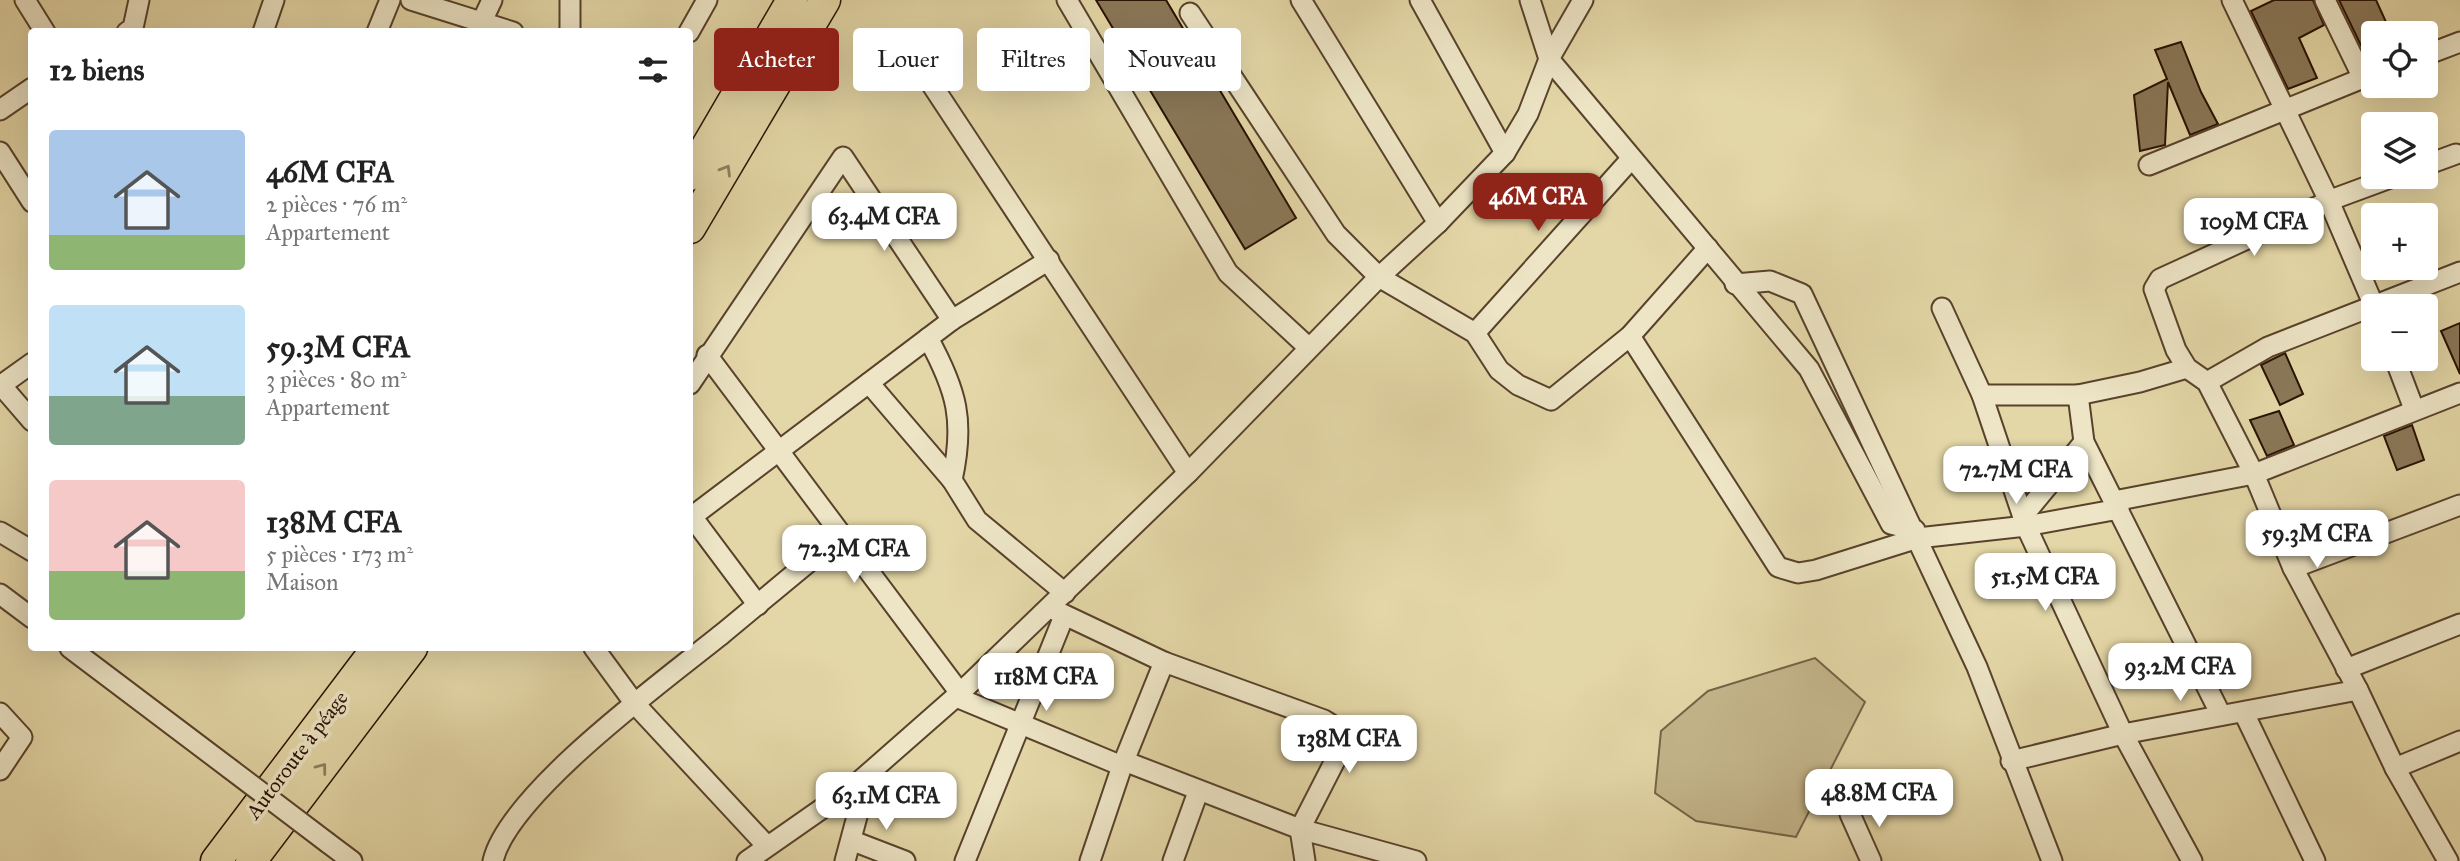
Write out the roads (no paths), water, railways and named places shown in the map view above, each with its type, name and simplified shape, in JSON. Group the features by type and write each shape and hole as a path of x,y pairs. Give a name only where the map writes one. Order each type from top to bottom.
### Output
{"highway":[{"path":"693,170 792,0"},
{"path":"693,223 825,0"},
{"name":"Autoroute à péage","path":"216,861 375,651"},
{"path":"251,861 410,651"}],"street":[{"path":"25,0 42,28"},
{"path":"132,28 139,0"},
{"path":"264,28 274,0"},
{"path":"379,28 390,0"},
{"path":"411,0 478,27 492,0"},
{"path":"570,0 570,28"},
{"path":"691,28 707,0"},
{"path":"1068,0 1228,274 1308,346"},
{"path":"1301,0 1438,223"},
{"path":"1420,0 1505,153"},
{"path":"1530,0 1549,59 1809,369 1891,524 1917,534"},
{"path":"965,861 1021,725 1065,593 1188,473 1308,346 1438,223 1505,153 1528,114 1549,59 1583,0"},
{"path":"2254,0 2234,4 2329,201 2368,294"},
{"path":"2325,0 2361,64"},
{"path":"1190,13 1336,234 1379,277 1475,333 1499,370 1518,384 1551,400 1630,336 1708,248"},
{"path":"2438,50 2460,42"},
{"path":"2149,165 2361,79"},
{"path":"0,110 28,91"},
{"path":"936,91 1188,473"},
{"path":"0,152 28,196"},
{"path":"2438,161 2456,154"},
{"path":"693,379 844,157 952,320"},
{"path":"1475,333 1631,159"},
{"path":"2361,189 2329,201 2155,284 2154,289 2176,350 2187,368 2207,382 2254,474 2293,568 2358,690 2395,768 2448,861"},
{"path":"693,514 780,452 952,320 1049,260"},
{"path":"2402,294 2460,272"},
{"path":"1735,284 1770,281 1802,294 1917,534 1977,667 2011,761 2052,861"},
{"path":"1942,308 1982,395 2025,521 2123,734 2192,861"},
{"path":"2207,382 2268,347 2361,310"},
{"path":"1630,336 1778,567 1798,573 1816,570 1917,534 2025,521 2116,505 2254,474 2460,393"},
{"path":"929,338 950,377 960,440 952,480"},
{"path":"707,355 842,534 958,695 1021,725 1300,829 1416,861"},
{"path":"28,366 0,385 28,416"},
{"path":"1982,395 2078,395 2140,382 2187,368"},
{"path":"2400,371 2414,409"},
{"path":"869,383 952,480 977,520 1065,593"},
{"path":"2078,395 2084,442 2221,715"},
{"path":"2025,521 2084,442"},
{"path":"2293,568 2460,505"},
{"path":"693,520 758,605"},
{"path":"0,532 28,549"},
{"path":"494,861 500,839 535,794 635,704 842,534"},
{"path":"0,594 28,615"},
{"path":"747,861 766,845 853,787 1057,612"},
{"path":"1057,612 1164,662 1324,720 1343,732 1342,747 1300,829 1306,861"},
{"path":"2346,670 2460,624"},
{"path":"74,651 352,861"},
{"path":"596,651 635,704 766,845"},
{"path":"1090,861 1123,764 1164,662"},
{"path":"2011,761 2123,734 2358,690"},
{"path":"0,713 22,737 0,770"},
{"path":"2244,713 2315,861"},
{"path":"2395,768 2460,741"},
{"path":"845,861 853,841 859,809 853,787"},
{"path":"1173,861 1198,792"},
{"path":"1850,814 1871,861"},
{"path":"853,841 905,861"}]}
